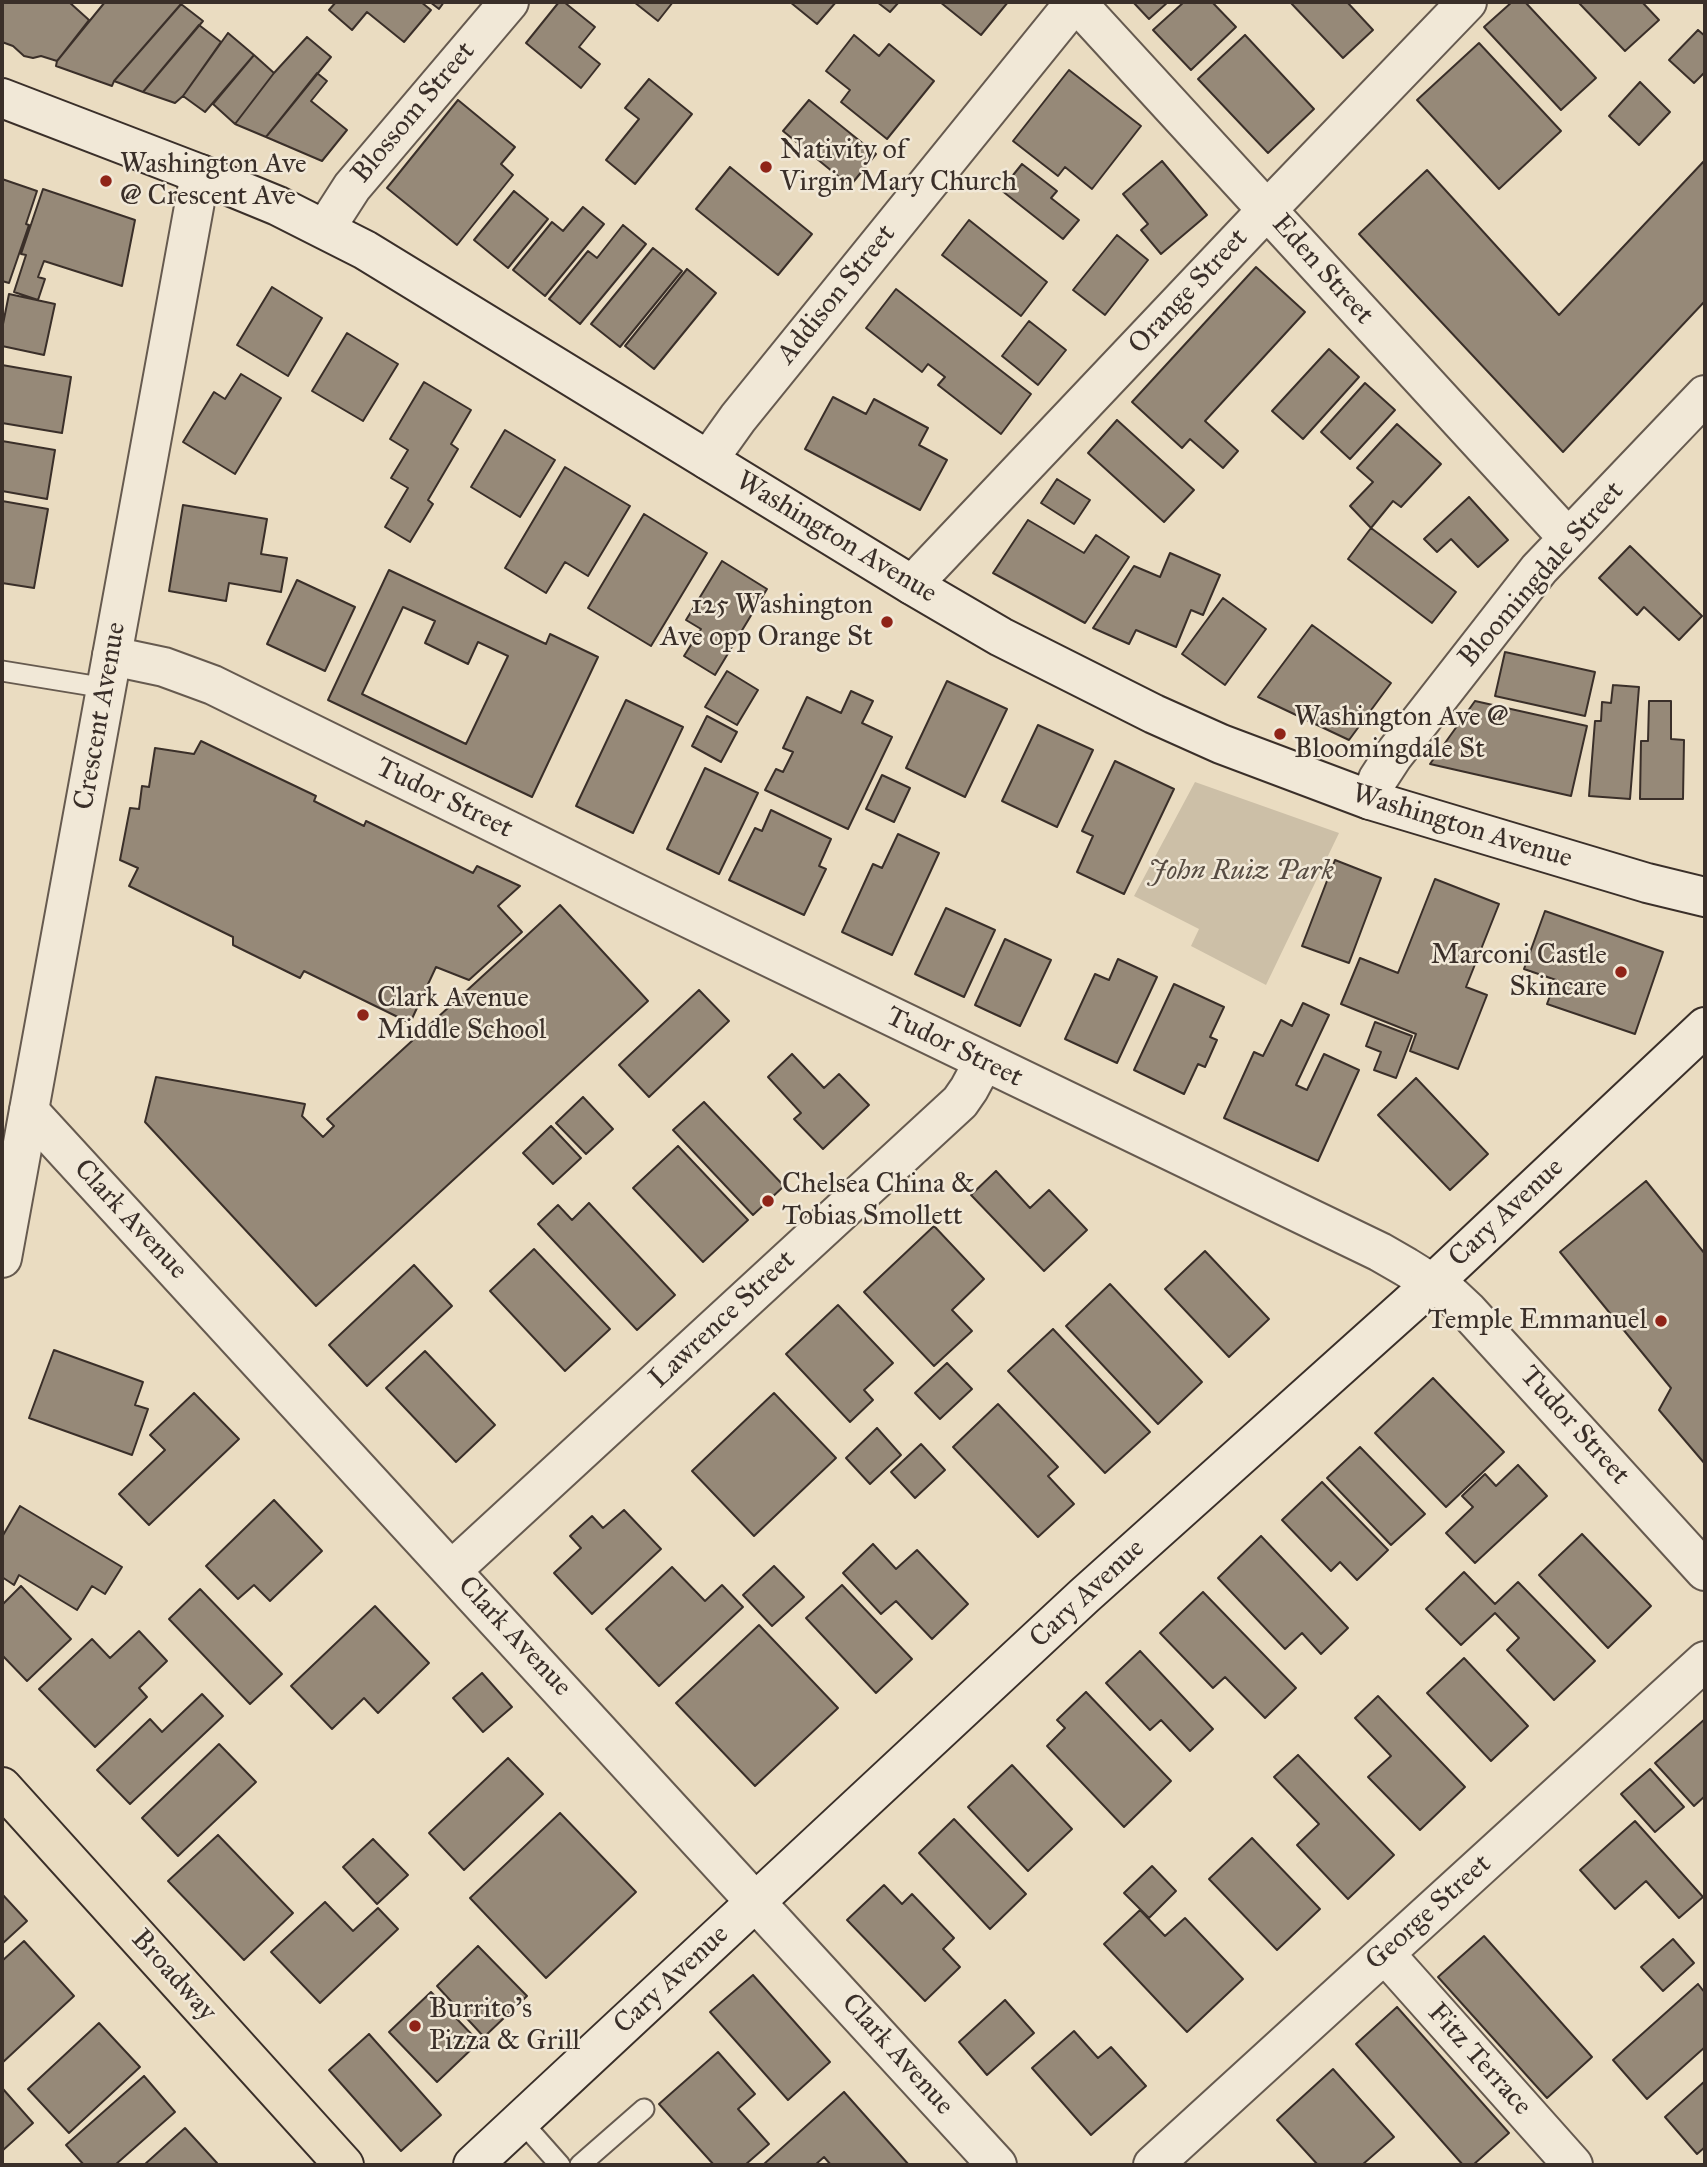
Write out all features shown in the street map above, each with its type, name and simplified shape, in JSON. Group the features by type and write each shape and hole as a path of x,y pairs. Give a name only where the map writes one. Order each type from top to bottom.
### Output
{"main road":[{"name":"Broadway","path":"2,1787 344,2165"}],"street":[{"name":"Blossom Street","path":"325,229 352,187 509,2"},
{"name":"Eden Street","path":"1075,2 1568,538"},
{"name":"Addison Street","path":"708,460 738,418 1075,2"},
{"name":"Orange Street","path":"912,585 1467,2"},
{"name":"Washington Avenue","path":"2,98 200,174 278,206 325,229 421,283 912,585 1013,643 1154,714 1220,744 1370,800 1647,883 1705,897"},
{"name":"Crescent Avenue","path":"2,1258 200,174"},
{"name":"Bloomingdale Street","path":"1370,800 1378,779 1393,756 1517,596 1568,538 1705,396"},
{"name":"Tudor Street","path":"109,672 164,667 213,685 983,1063 1380,1252 1433,1283 1467,1310 1705,1571"},
{"name":"Cary Avenue","path":"473,2165 1084,1596 1433,1283 1705,1027"},
{"name":"Lawrence Street","path":"452,1570 960,1102 983,1063"},
{"name":"Clark Avenue","path":"29,1111 997,2165"},
{"name":"George Street","path":"1153,2165 1705,1661"},
{"name":"Fitz Terrace","path":"1385,1954 1573,2165"}],"lane":[{"path":"2,671 109,672"},
{"path":"580,2165 644,2109"},
{"path":"521,2121 560,2165"}],"green space":[{"name":"John Ruiz Park","path":"1195,782 1339,833 1266,985 1191,946 1199,929 1134,896"}],"building":[{"path":"2,2 69,2 89,20 57,61 41,56 33,58 24,56 13,46 2,42"},
{"path":"105,2 183,2 112,86 56,66 57,61"},
{"path":"336,2 421,2 431,10 404,42 367,12 352,30 329,10"},
{"path":"430,2 444,2 439,9"},
{"path":"559,2 564,2 595,27 579,47 600,64 581,88 526,43"},
{"path":"634,2 673,2 658,21"},
{"path":"790,2 836,2 817,24"},
{"path":"877,2 899,2 890,12"},
{"path":"940,2 1008,2 981,35"},
{"path":"1133,2 1168,2 1149,19"},
{"path":"1184,2 1212,2 1236,27 1191,70 1153,30"},
{"path":"1290,2 1347,2 1373,30 1343,58"},
{"path":"1512,2 1525,2 1596,78 1561,110 1484,27"},
{"path":"1578,2 1642,2 1659,20 1625,51"},
{"path":"181,4 203,21 143,92 114,81"},
{"path":"199,25 221,42 183,96 175,103 143,92"},
{"path":"1698,30 1705,36 1705,72 1694,83 1669,60"},
{"path":"228,33 254,55 205,112 183,96"},
{"path":"854,35 879,56 889,44 934,81 887,139 841,102 850,90 826,71"},
{"path":"1245,35 1314,109 1268,153 1198,79"},
{"path":"307,37 331,57 266,137 235,124 274,73"},
{"path":"1479,43 1561,131 1499,189 1417,100"},
{"path":"254,55 274,73 235,124 213,104"},
{"path":"1069,70 1141,126 1092,189 1065,167 1058,176 1013,141"},
{"path":"317,73 327,81 311,101 347,130 322,161 266,137"},
{"path":"649,79 692,114 635,184 606,160 639,119 625,108"},
{"path":"1640,82 1670,112 1639,145 1609,116"},
{"path":"458,100 515,147 501,164 513,175 457,245 387,188"},
{"path":"809,100 876,154 850,186 783,131"},
{"path":"1705,160 1705,301 1563,452 1359,234 1427,170 1559,315"},
{"path":"1162,161 1207,215 1161,254 1141,230 1148,224 1123,194"},
{"path":"1022,164 1057,191 1051,198 1079,220 1063,239 1001,190"},
{"path":"730,167 812,234 778,275 696,209"},
{"path":"2,179 37,191 26,224 29,225 9,283 2,281"},
{"path":"43,189 135,220 122,286 44,261 38,277 45,279 38,300 14,292 26,255 21,254"},
{"path":"514,191 548,219 508,268 474,240"},
{"path":"583,207 604,224 545,296 513,270 552,222 563,231"},
{"path":"969,220 1047,282 1021,316 942,255"},
{"path":"623,225 646,244 580,324 549,299 588,251 597,258"},
{"path":"1117,235 1148,260 1105,315 1073,290"},
{"path":"653,248 682,271 620,347 591,324"},
{"path":"1256,267 1305,312 1205,421 1238,451 1223,468 1190,439 1182,448 1132,402"},
{"path":"687,269 716,293 654,369 625,346"},
{"path":"272,287 322,318 288,376 237,345"},
{"path":"896,289 1031,394 1001,434 938,385 945,377 928,364 922,372 866,328"},
{"path":"9,294 55,304 44,355 2,346 2,329"},
{"path":"1029,321 1066,350 1038,385 1002,356"},
{"path":"347,333 398,364 363,421 312,391"},
{"path":"1329,349 1359,377 1303,439 1272,411"},
{"path":"2,365 71,377 62,433 2,423"},
{"path":"241,374 281,398 235,474 183,442 214,392 225,399"},
{"path":"424,382 471,410 451,444 458,449 428,500 433,504 410,542 385,527 408,488 391,478 408,450 390,439"},
{"path":"1365,383 1395,410 1350,459 1321,432"},
{"path":"833,397 866,414 874,399 928,428 919,445 947,460 920,510 805,449"},
{"path":"1117,420 1194,490 1164,522 1088,453"},
{"path":"1397,424 1441,464 1401,507 1393,501 1371,528 1350,506 1373,482 1357,468"},
{"path":"505,430 555,460 520,517 471,487"},
{"path":"2,441 55,450 47,499 2,491"},
{"path":"565,467 630,506 588,576 565,562 546,593 505,568"},
{"path":"1057,479 1090,500 1074,524 1041,503"},
{"path":"1469,497 1508,540 1478,567 1451,539 1437,552 1424,539"},
{"path":"2,501 48,509 34,588 2,583"},
{"path":"183,505 267,519 261,554 287,558 281,592 229,583 226,601 169,591"},
{"path":"644,514 707,553 651,646 588,608"},
{"path":"1028,520 1084,553 1096,535 1129,557 1085,623 993,573"},
{"path":"1371,528 1456,592 1432,623 1348,559"},
{"path":"1630,546 1702,616 1679,640 1644,607 1637,615 1599,578"},
{"path":"1170,553 1220,575 1203,615 1191,610 1176,647 1136,630 1129,644 1093,628 1134,566 1160,577"},
{"path":"722,561 767,589 715,675 684,656 701,629 686,620"},
{"path":"389,570 546,644 550,634 598,657 532,797 328,700","holes":["403,607 435,621 425,643 468,664 478,642 508,656 466,744 362,694"]},
{"path":"297,580 355,607 325,671 267,644"},
{"path":"1223,598 1266,629 1225,685 1182,654"},
{"path":"1312,625 1391,683 1349,740 1258,697"},
{"path":"1505,652 1595,672 1585,716 1495,696"},
{"path":"727,671 758,690 737,725 705,707"},
{"path":"947,681 1007,709 965,797 906,768"},
{"path":"1613,685 1639,687 1630,799 1589,796 1595,721 1601,721 1602,702 1611,703"},
{"path":"851,691 873,701 862,723 892,737 848,829 765,790 776,769 783,772 793,752 783,748 807,697 841,713"},
{"path":"626,700 683,727 633,833 576,806"},
{"path":"1475,701 1587,726 1571,796 1430,764"},
{"path":"1649,701 1671,701 1671,739 1684,740 1683,799 1640,799 1641,741 1648,741"},
{"path":"707,716 737,732 721,762 692,746"},
{"path":"1038,725 1093,750 1057,827 1002,801"},
{"path":"201,741 316,796 314,801 364,826 366,821 473,873 477,866 520,886 498,906 522,932 469,980 436,967 410,1023 304,971 300,978 233,945 233,937 129,886 138,868 120,860 130,808 139,809 142,786 149,787 155,748 194,754"},
{"path":"1115,761 1174,789 1124,894 1077,872 1093,836 1082,831"},
{"path":"705,768 758,793 719,874 667,849"},
{"path":"882,775 910,788 894,822 866,809"},
{"path":"771,810 831,839 819,866 826,869 804,915 729,880 755,828 762,831"},
{"path":"898,834 939,853 892,955 842,932 873,864 882,868"},
{"path":"1335,860 1381,878 1349,963 1302,946"},
{"path":"1435,879 1499,904 1466,987 1487,995 1458,1069 1410,1051 1416,1034 1341,1004 1360,958 1398,973"},
{"path":"560,905 648,1001 316,1306 145,1122 156,1077 305,1104 302,1116 323,1137 334,1126 327,1119"},
{"path":"946,908 995,930 964,997 915,974"},
{"path":"1545,911 1663,952 1635,1034 1547,1004 1556,980 1524,969"},
{"path":"1005,939 1051,960 1020,1026 975,1005"},
{"path":"1118,959 1157,977 1117,1063 1065,1039 1095,974 1109,980"},
{"path":"1174,984 1224,1007 1210,1037 1217,1040 1205,1067 1198,1064 1184,1094 1134,1070"},
{"path":"699,990 729,1021 649,1097 619,1065"},
{"path":"1303,1003 1329,1015 1296,1085 1307,1090 1324,1054 1359,1070 1318,1161 1224,1118 1254,1052 1263,1056 1281,1020 1292,1026"},
{"path":"1375,1022 1412,1036 1396,1078 1374,1070 1381,1052 1366,1046"},
{"path":"792,1054 824,1088 839,1074 869,1105 823,1149 794,1119 801,1113 768,1077"},
{"path":"1416,1078 1488,1154 1450,1190 1378,1115"},
{"path":"583,1097 613,1129 586,1154 556,1123"},
{"path":"704,1102 784,1186 753,1215 673,1130"},
{"path":"551,1126 581,1158 553,1184 523,1153"},
{"path":"678,1146 748,1220 703,1262 633,1188"},
{"path":"996,1171 1030,1208 1049,1190 1087,1230 1044,1271 971,1195"},
{"name":"Temple Emmanuel","path":"1646,1181 1705,1254 1705,1464 1659,1410 1671,1388 1560,1252"},
{"path":"589,1203 675,1295 637,1330 538,1224 558,1205 572,1220"},
{"path":"934,1226 984,1279 952,1310 972,1331 934,1366 864,1292"},
{"path":"534,1249 610,1329 565,1371 490,1291"},
{"path":"1205,1251 1269,1319 1229,1357 1165,1289"},
{"path":"414,1265 452,1306 367,1386 329,1345"},
{"path":"1110,1284 1202,1382 1158,1424 1066,1326"},
{"path":"838,1305 893,1363 864,1390 873,1400 850,1422 786,1354"},
{"path":"1053,1329 1150,1432 1105,1473 1008,1371"},
{"path":"54,1350 143,1382 135,1405 148,1409 132,1455 29,1418"},
{"path":"425,1351 495,1425 456,1462 386,1388"},
{"path":"947,1363 972,1389 940,1419 915,1393"},
{"path":"1433,1378 1504,1452 1446,1507 1375,1433"},
{"path":"194,1393 239,1439 149,1525 119,1494 165,1450 150,1435"},
{"path":"774,1393 836,1458 754,1536 692,1471"},
{"path":"998,1404 1058,1467 1048,1476 1074,1504 1038,1537 953,1447"},
{"path":"877,1428 901,1455 870,1484 846,1458"},
{"path":"921,1444 945,1470 915,1498 891,1472"},
{"path":"1360,1447 1425,1514 1391,1545 1327,1478"},
{"path":"1518,1465 1547,1496 1475,1563 1446,1533 1473,1507 1462,1496 1485,1474 1496,1486"},
{"path":"1322,1482 1388,1550 1357,1580 1340,1562 1331,1571 1282,1520"},
{"path":"274,1500 322,1551 270,1601 254,1585 238,1599 206,1566"},
{"path":"20,1506 122,1567 105,1594 92,1586 77,1610 19,1575 14,1585 2,1577 2,1537"},
{"path":"624,1510 661,1549 592,1614 554,1573 581,1548 570,1536 592,1516 603,1528"},
{"path":"1582,1534 1651,1606 1608,1648 1539,1575"},
{"path":"1261,1536 1348,1628 1321,1654 1302,1633 1285,1649 1218,1578"},
{"path":"873,1544 896,1569 917,1550 968,1604 932,1639 896,1601 881,1614 843,1573"},
{"path":"774,1566 804,1597 772,1626 743,1595"},
{"path":"672,1567 705,1601 722,1585 743,1607 659,1686 606,1629"},
{"path":"1464,1572 1495,1604 1518,1582 1595,1661 1554,1700 1507,1650 1519,1638 1495,1613 1461,1645 1426,1609"},
{"path":"842,1585 912,1659 876,1693 806,1618"},
{"path":"21,1586 71,1639 27,1681 2,1655 2,1605"},
{"path":"200,1589 282,1674 250,1704 169,1619"},
{"path":"1203,1592 1296,1688 1265,1718 1225,1677 1213,1688 1160,1633"},
{"path":"375,1606 429,1663 378,1713 364,1698 332,1729 291,1686"},
{"path":"759,1625 838,1708 755,1786 676,1703"},
{"path":"139,1631 167,1661 139,1688 147,1697 95,1747 39,1689 92,1639 110,1658"},
{"path":"1140,1651 1213,1729 1190,1751 1161,1720 1150,1730 1106,1683"},
{"path":"1464,1658 1528,1726 1491,1761 1427,1693"},
{"path":"482,1673 512,1707 483,1732 453,1698"},
{"path":"1086,1692 1171,1781 1124,1827 1047,1746 1065,1728 1057,1720"},
{"path":"202,1694 223,1716 130,1804 97,1770 150,1719 162,1732"},
{"path":"1378,1696 1465,1787 1420,1830 1368,1777 1391,1756 1355,1718"},
{"path":"1705,1719 1705,1796 1694,1806 1655,1763"},
{"path":"219,1744 256,1782 178,1856 142,1818"},
{"path":"1298,1755 1394,1855 1348,1899 1297,1845 1319,1824 1274,1777"},
{"path":"508,1758 543,1794 464,1870 429,1833"},
{"path":"1012,1765 1072,1829 1028,1871 968,1807"},
{"path":"1650,1769 1684,1807 1655,1832 1621,1794"},
{"path":"560,1813 636,1892 546,1978 470,1898"},
{"path":"954,1819 1026,1894 990,1929 919,1853"},
{"path":"1635,1821 1703,1897 1679,1918 1646,1881 1615,1909 1580,1870"},
{"path":"218,1835 293,1913 244,1960 168,1881"},
{"path":"1252,1838 1320,1909 1277,1950 1209,1879"},
{"path":"373,1839 408,1875 377,1904 343,1867"},
{"path":"1152,1866 1176,1891 1149,1918 1124,1893"},
{"path":"884,1885 902,1904 912,1894 954,1938 943,1949 960,1967 925,2001 847,1920"},
{"path":"2,1894 27,1921 2,1944"},
{"path":"325,1902 353,1931 378,1908 398,1929 320,2003 271,1952"},
{"path":"1140,1910 1165,1936 1185,1918 1243,1979 1187,2032 1104,1944"},
{"path":"1484,1936 1592,2057 1547,2098 1438,1977"},
{"path":"1673,1939 1694,1963 1663,1991 1641,1967"},
{"path":"24,1941 74,1996 2,2063 2,1961"},
{"path":"478,1946 527,1996 484,2037 437,1986"},
{"path":"753,1975 830,2062 788,2100 710,2012"},
{"path":"1698,1984 1705,1993 1705,2047 1647,2099 1613,2060"},
{"path":"431,1992 479,2042 437,2082 389,2032"},
{"path":"1005,2000 1034,2033 987,2075 959,2042"},
{"path":"1397,2007 1509,2133 1473,2165 1463,2165 1356,2044"},
{"path":"99,2023 140,2067 69,2133 28,2089"},
{"path":"1074,2031 1098,2058 1111,2047 1146,2086 1091,2135 1032,2068"},
{"path":"369,2034 441,2115 401,2151 329,2070"},
{"path":"718,2052 755,2094 738,2109 769,2144 745,2165 714,2165 659,2104"},
{"path":"1333,2069 1394,2137 1362,2165 1318,2165 1277,2120"},
{"path":"144,2076 175,2112 115,2165 84,2165 66,2145"},
{"path":"1705,2081 1705,2147 1697,2154 1665,2117"},
{"path":"2,2090 33,2123 2,2151"},
{"path":"844,2092 909,2165 831,2165 824,2157 815,2165 764,2164"},
{"path":"185,2128 217,2163 215,2165 144,2165"}],"place":[{"name":"Nativity of Virgin Mary Church","path":"766,167"},
{"name":"Washington Ave @ Crescent Ave","path":"106,181"},
{"name":"125 Washington Ave opp Orange St","path":"887,622"},
{"name":"Washington Ave @ Bloomingdale St","path":"1280,734"},
{"name":"Marconi Castle Skincare","path":"1621,972"},
{"name":"Clark Avenue Middle School","path":"363,1015"},
{"name":"Chelsea China & Tobias Smollett","path":"768,1201"},
{"name":"Temple Emmanuel","path":"1661,1321"},
{"name":"Burrito's Pizza & Grill","path":"415,2026"}]}
